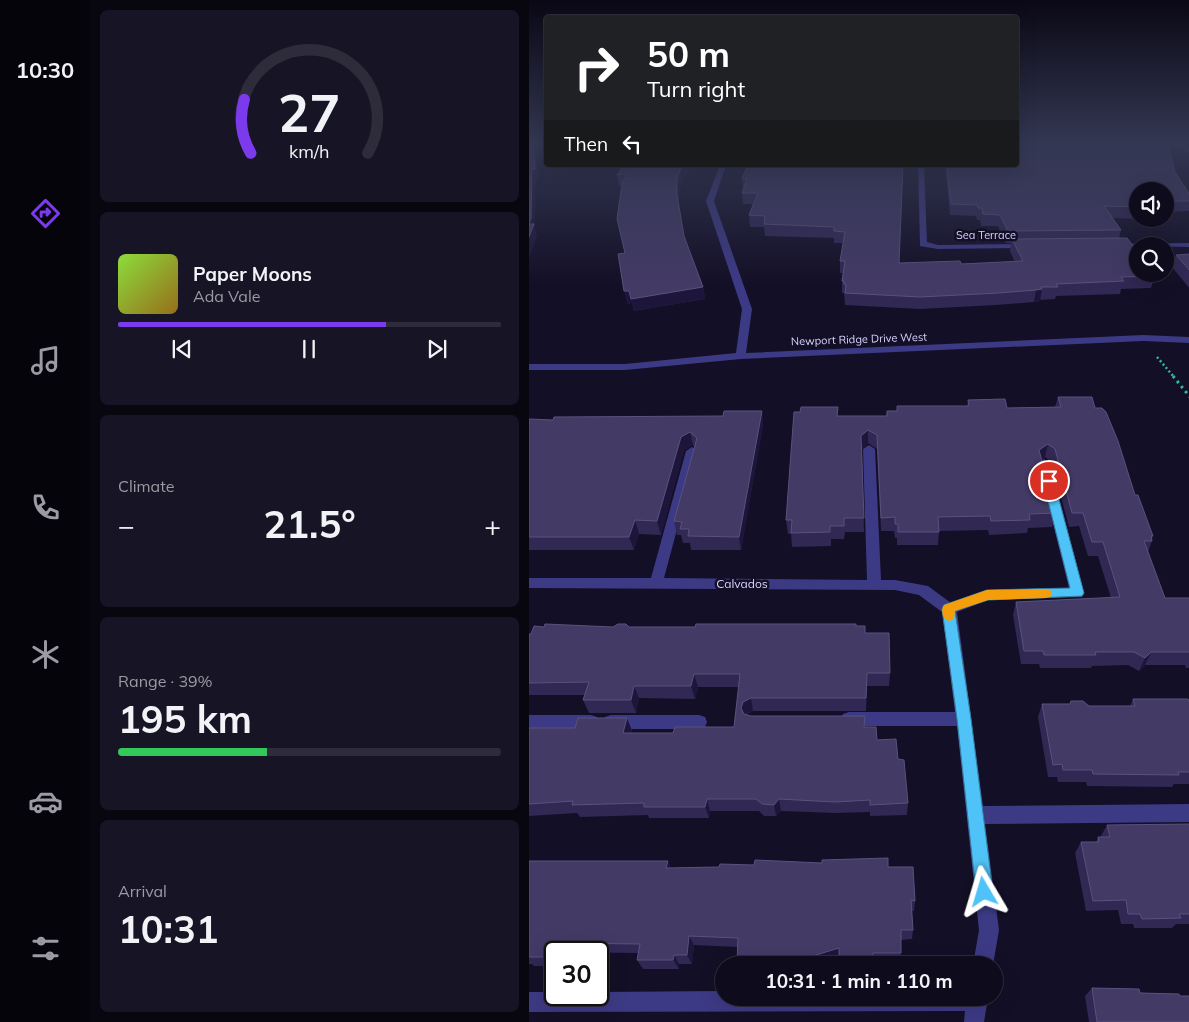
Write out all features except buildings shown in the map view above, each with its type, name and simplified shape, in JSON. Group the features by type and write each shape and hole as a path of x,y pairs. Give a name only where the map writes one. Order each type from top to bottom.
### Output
{"street":[{"path":"714,190 710,201 747,310 741,356"},
{"name":"Sea Terrace","path":"922,190 923,244 938,247 1035,246"},
{"path":"1102,246 1189,245"},
{"name":"Newport Ridge Drive West","path":"529,367 625,367 741,356 1143,338 1189,340"},
{"path":"869,449 874,585"},
{"path":"656,584 692,451"},
{"path":"985,956 989,930 949,609 987,595 1077,593 1044,463"},
{"name":"Calvados","path":"529,583 895,585 923,590 949,609"},
{"path":"829,719 964,719"},
{"path":"529,722 699,722"},
{"path":"975,815 1189,813"},
{"path":"529,1002 715,1001"},
{"path":"974,1022 976,1006"}],"path":[{"path":"1143,338 1189,397"}],"slow traffic":[{"path":"949,616 949,609 987,595 1046,594"}],"route":[{"path":"984,892 949,609 987,595 1077,593 1049,481"}]}
